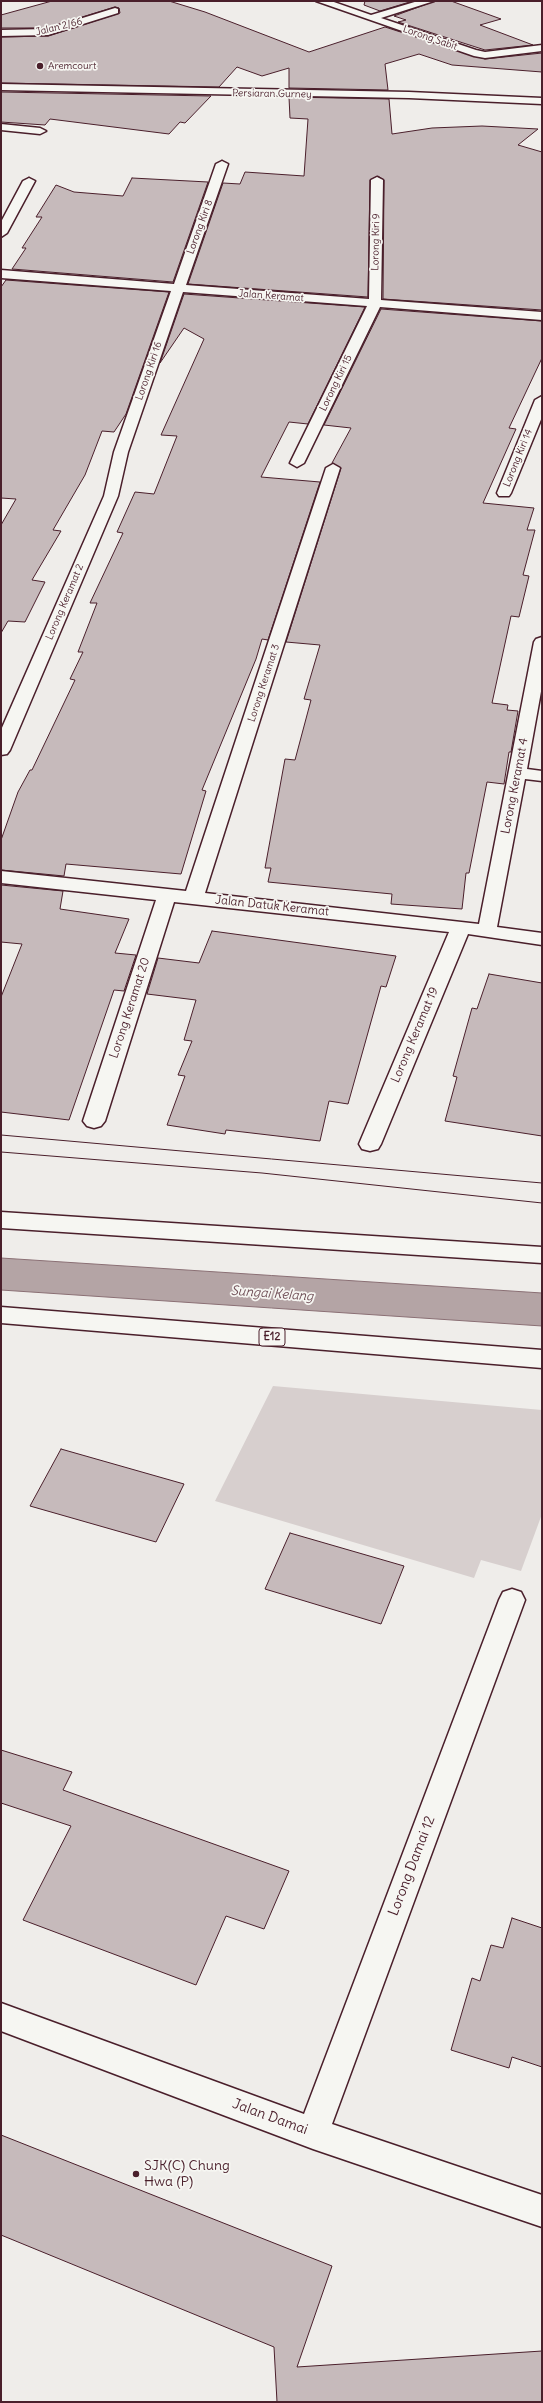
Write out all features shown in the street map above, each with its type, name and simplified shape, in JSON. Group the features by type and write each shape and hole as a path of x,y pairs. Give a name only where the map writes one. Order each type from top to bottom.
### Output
{"main road":[{"name":"Lorong Sabit","path":"321,1 474,53 485,55 542,48"},
{"path":"370,18 429,1"},
{"name":"Jalan 2/66","path":"1,33 30,34 48,32 115,11"},
{"name":"Persiaran Gurney","path":"1,87 409,95 542,101"},
{"path":"1,127 40,131"},
{"name":"Lorong Kiri 8","path":"178,289 222,164"},
{"name":"Lorong Kiri 9","path":"375,304 378,180"},
{"path":"1,233 29,181"},
{"name":"Jalan Keramat","path":"1,274 178,289 542,316"},
{"name":"Lorong Kiri 16","path":"121,452 178,289"},
{"name":"Lorong Kiri 15","path":"297,463 375,304"},
{"name":"Lorong Kiri 14","path":"504,493 542,400"},
{"name":"Lorong Keramat 2","path":"1,750 111,496 121,452"},
{"name":"Lorong Keramat 3","path":"194,897 333,468"},
{"name":"Lorong Keramat 4","path":"487,930 519,772 542,642"},
{"path":"519,772 542,776"},
{"name":"Jalan Datuk Keramat","path":"1,877 461,927 542,939"},
{"name":"Lorong Keramat 20","path":"94,1121 167,894"},
{"name":"Lorong Keramat 19","path":"370,1144 461,927"},
{"path":"1,1220 542,1255"},
{"name":"E12","path":"1,1316 542,1359"},
{"name":"Lorong Damai 12","path":"313,2133 512,1600"},
{"name":"Jalan Damai","path":"1,2017 313,2133 542,2211"}],"shaded area":[{"path":"273,1386 542,1410 542,1514 521,1571 481,1560 474,1578 215,1501"}],"water":[{"name":"Sungai Kelang","path":"1,1258 542,1293 542,1326 1,1290"}],"building":[{"path":"52,1 169,1 205,12 309,52 385,27 485,59 542,53 542,72 452,65 419,54 385,64 388,90 289,88 289,68 262,76 237,67 219,87 1,83 1,37 48,36 120,13 119,8 115,7 47,28 1,28 1,15"},
{"path":"365,1 413,1 380,11 364,5"},
{"path":"435,1 451,1 501,19 480,25 533,45 485,50 398,22 406,20 394,16"},
{"path":"1,92 211,96 185,123 180,122 169,134 50,119 45,125 1,122"},
{"path":"289,97 389,99 392,134 432,128 482,126 538,129 518,145 542,152 542,310 383,299 384,180 378,176 370,180 368,297 188,284 223,183 240,184 245,172 304,176 308,119 290,118"},
{"path":"132,178 208,182 173,282 12,269 26,248 22,248 42,217 36,217 56,185 74,192 123,196"},
{"path":"6,280 169,292 126,414 114,432 102,431 85,475 53,530 61,531 32,580 45,582 25,622 8,621 1,633 1,525 16,499 1,498 1,287"},
{"path":"184,294 365,307 308,424 289,422 261,477 320,482 268,640 262,639 256,659 202,790 206,791 181,874 66,864 64,876 1,870 1,840 18,792 30,770 32,770 75,680 70,679 83,652 78,652 97,603 90,603 123,533 117,532 135,492 154,494 177,436 161,435 204,339 184,328 160,363"},
{"path":"381,309 542,321 542,358 509,428 516,429 483,503 534,508 527,530 535,530 523,575 529,576 519,617 511,616 492,703 508,705 507,710 518,711 511,752 509,752 504,784 487,782 469,873 466,873 462,909 391,904 392,894 268,882 271,868 265,868 285,759 295,760 311,700 304,699 320,645 286,642 341,468 332,463 351,428 324,425"},
{"path":"1,885 63,891 60,909 129,919 115,953 136,955 124,991 114,990 69,1120 1,1112 1,997 22,944 1,942"},
{"path":"212,931 396,956 386,987 381,986 348,1104 329,1101 320,1141 226,1130 225,1134 167,1125 185,1076 178,1075 192,1041 184,1040 196,1000 147,994 158,958 199,963"},
{"path":"489,974 542,983 542,1136 445,1121 457,1077 453,1076 472,1008 477,1009"},
{"path":"61,1449 184,1484 156,1542 30,1506"},
{"path":"290,1533 404,1566 381,1624 265,1589"},
{"path":"1,1750 72,1772 63,1790 289,1871 264,1929 226,1916 196,1985 23,1920 71,1826 1,1803"},
{"path":"512,1918 542,1928 542,2067 512,2057 509,2068 451,2050 472,1978 480,1981 491,1945 503,1948"},
{"path":"1,2135 332,2266 297,2367 542,2351 542,2402 277,2402 274,2347 1,2235"}],"tram line":[{"path":"1,1135 542,1183"},
{"path":"1,1152 262,1173 542,1203"}],"place":[{"name":"Aremcourt","path":"40,66"},
{"name":"SJK(C) Chung Hwa (P)","path":"136,2174"}]}
